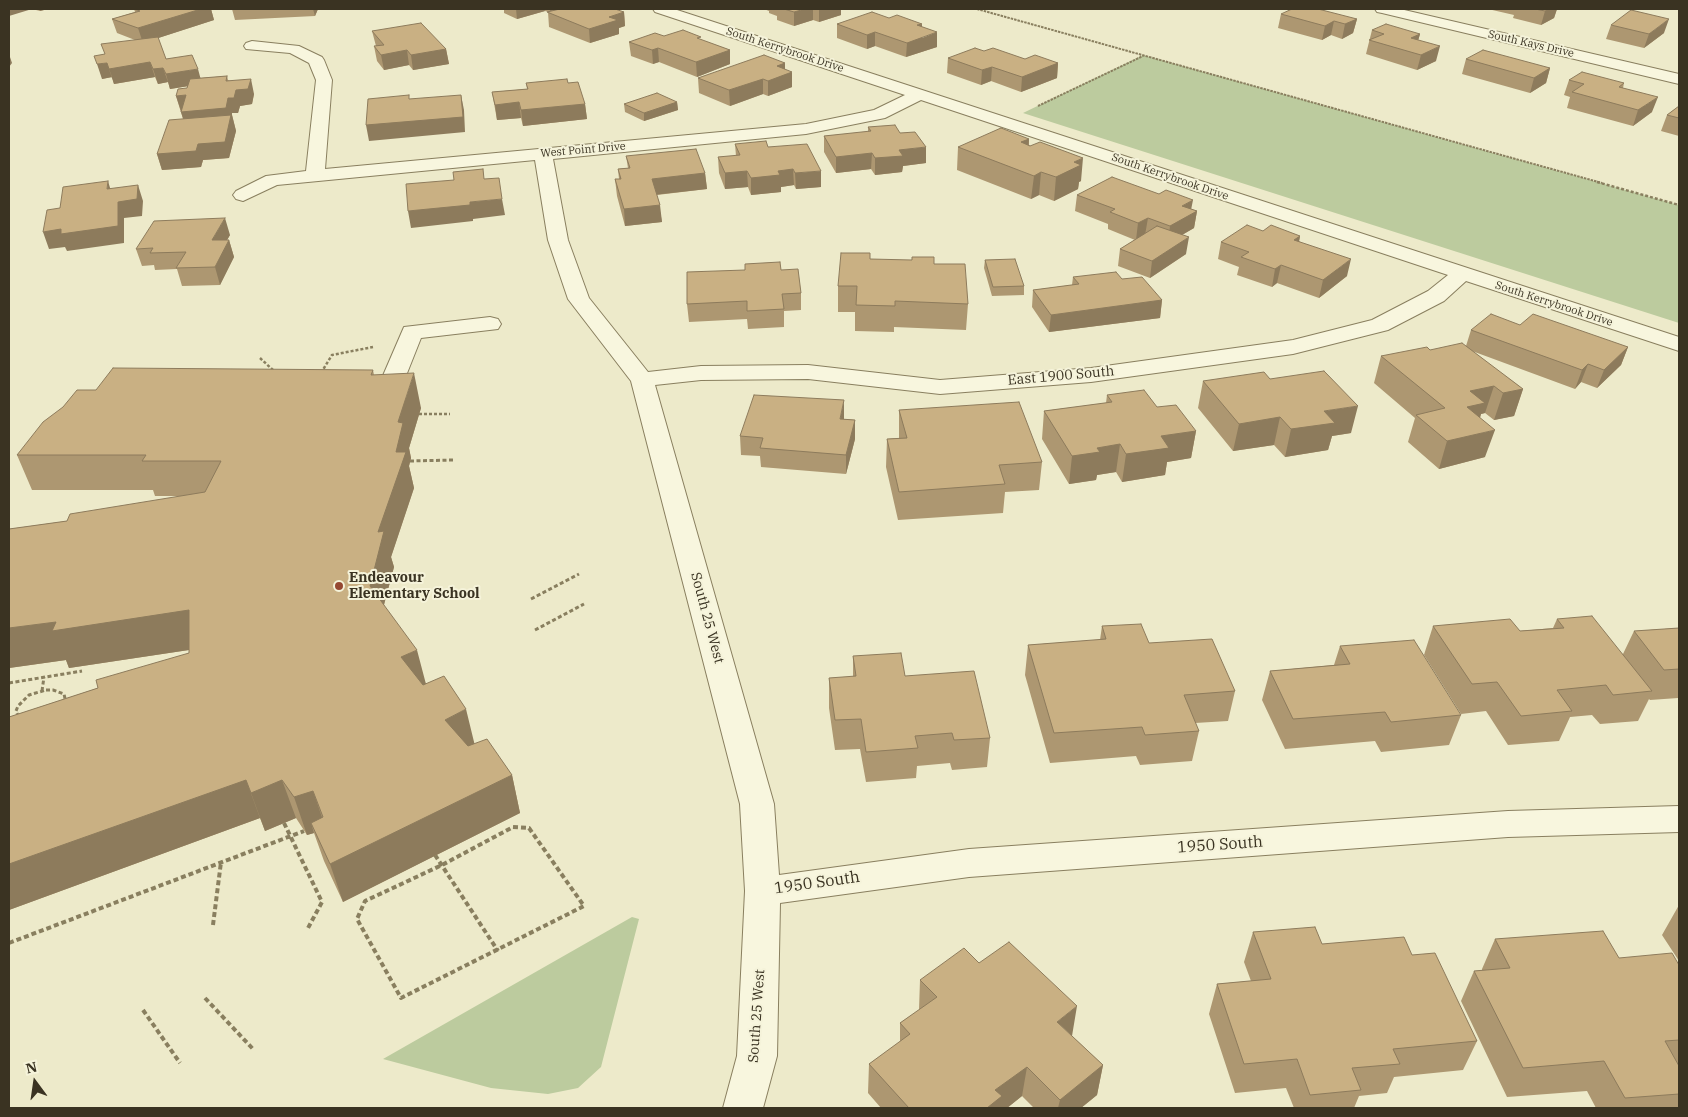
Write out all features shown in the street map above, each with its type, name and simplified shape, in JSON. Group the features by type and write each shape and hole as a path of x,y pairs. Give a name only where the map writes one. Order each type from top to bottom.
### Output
{"street":[{"name":"South Kerrybrook Drive","path":"660,9 1679,344"},
{"name":"South Kays Drive","path":"1391,10 1679,80"},
{"path":"252,46 293,49 316,60 324,80 315,176"},
{"name":"West Point Drive","path":"243,195 273,180 806,129 879,114 920,94"},
{"name":"South 25 West","path":"543,154 558,240 579,299 642,380 757,804 763,890 757,1056 743,1108"},
{"name":"East 1900 South","path":"642,380 701,373 808,372 940,387 1101,374 1293,347 1380,325 1436,296 1462,273"},
{"path":"384,401 412,332 490,324"},
{"name":"1950 South","path":"763,890 969,863 1508,824 1679,818"}],"path":[{"path":"977,9 1679,205"},
{"path":"1031,109 1143,56"},
{"path":"319,377 332,355 378,347"},
{"path":"260,358 280,378"},
{"path":"419,414 450,414"},
{"path":"410,461 453,460"},
{"path":"531,600 579,574"},
{"path":"535,630 584,604"},
{"path":"9,683 82,671"},
{"path":"42,691 44,677"},
{"path":"42,691 59,691 64,694 66,703 58,713 39,721 20,720 16,711 22,700 42,691"},
{"path":"39,721 39,729"},
{"path":"284,823 322,902 308,928"},
{"path":"513,827 529,828 584,906 498,951 401,998 357,919 365,901 442,865 513,827"},
{"path":"9,943 304,831"},
{"path":"435,855 498,951"},
{"path":"213,925 221,862"},
{"path":"205,998 253,1049"},
{"path":"143,1010 180,1063"}],"green space":[{"path":"1143,55 1679,205 1679,323 1023,113"},
{"path":"632,917 639,919 601,1067 578,1088 548,1094 491,1088 383,1059"}],"building":[{"path":"134,9 201,9 138,28 112,19 140,11"},
{"path":"560,9 615,9 624,12 609,17 618,20 589,29 547,12"},
{"path":"784,9 805,9 794,12"},
{"path":"1292,9 1318,9 1357,19 1345,24 1334,21 1325,26 1281,14"},
{"path":"1631,10 1669,19 1649,34 1611,25"},
{"path":"872,12 889,18 897,15 937,32 907,43 875,32 867,35 837,24"},
{"path":"421,23 446,49 411,55 407,50 381,55 374,46 384,45 372,31"},
{"path":"1386,24 1420,34 1411,38 1440,46 1421,55 1369,40 1384,34 1372,30"},
{"path":"683,30 701,37 697,38 730,50 696,62 658,48 652,50 629,42 655,33 664,36"},
{"path":"158,37 166,59 192,55 198,69 166,74 163,68 153,69 150,62 109,69 107,63 97,64 94,56 105,54 101,44"},
{"path":"975,48 984,51 993,48 1025,59 1035,55 1058,63 1022,77 992,67 982,70 948,58"},
{"path":"1483,50 1550,68 1534,78 1466,59"},
{"path":"764,55 785,63 777,66 792,72 768,81 763,79 729,90 698,78"},
{"path":"1582,72 1624,83 1619,87 1658,97 1638,110 1572,92 1584,84 1569,80"},
{"path":"227,76 226,81 251,79 248,89 236,90 234,98 228,98 226,108 181,112 186,95 176,96 178,89 187,88 190,79"},
{"path":"567,79 568,83 578,82 585,104 521,110 519,102 495,105 492,92 528,89 526,83"},
{"path":"657,93 677,102 644,113 624,104"},
{"path":"409,95 409,99 461,95 463,117 366,125 368,99"},
{"path":"1679,106 1679,118 1667,115"},
{"path":"231,115 225,142 198,144 196,151 157,154 169,120"},
{"path":"895,125 900,133 915,132 926,147 899,150 903,156 875,158 872,153 836,157 824,136 871,131 868,127"},
{"path":"1001,128 1029,139 1021,142 1030,146 1040,142 1083,158 1074,162 1081,165 1056,177 1041,172 1034,176 958,147"},
{"path":"766,141 768,147 807,144 821,171 795,173 793,169 778,171 780,175 751,178 747,171 725,173 718,157 740,155 735,144"},
{"path":"696,149 705,173 652,179 660,205 624,209 615,179 621,179 618,169 630,168 626,156"},
{"path":"483,169 484,179 499,178 502,199 470,202 470,205 408,211 406,184 454,180 453,172"},
{"path":"1112,177 1159,194 1166,190 1193,200 1182,206 1197,211 1170,226 1148,218 1138,223 1110,212 1115,209 1077,195"},
{"path":"108,181 107,189 138,185 137,199 118,202 118,226 61,234 61,229 43,232 47,210 60,208 63,187"},
{"path":"225,218 212,240 229,240 215,267 176,268 186,252 150,253 153,248 136,249 154,221"},
{"path":"1247,225 1263,231 1271,225 1300,236 1294,240 1351,259 1323,280 1281,265 1275,269 1241,257 1249,252 1221,242"},
{"path":"1157,226 1189,237 1152,261 1120,249"},
{"path":"841,253 870,253 870,259 912,260 912,257 934,257 934,264 965,264 968,304 895,301 895,306 856,305 857,286 838,286"},
{"path":"1015,259 1024,286 993,287 985,260"},
{"path":"780,262 781,270 798,269 801,293 782,294 784,309 747,311 747,301 687,304 687,272 745,270 745,264"},
{"path":"1116,272 1122,279 1142,277 1162,300 1051,315 1033,290 1079,284 1073,277"},
{"path":"1491,314 1520,325 1533,314 1628,347 1604,370 1588,364 1582,370 1471,330"},
{"path":"1462,343 1523,389 1503,393 1494,386 1470,391 1485,403 1467,407 1495,430 1447,441 1416,415 1445,408 1381,356 1427,347 1430,350"},
{"name":"Endeavour Elementary School","path":"113,368 373,370 371,375 414,373 398,422 403,423 396,452 406,452 378,532 384,531 370,586 417,650 401,657 423,685 444,676 466,709 445,720 468,746 487,739 512,775 330,864 311,823 323,817 313,791 294,797 282,780 251,793 246,780 9,864 9,717 98,688 96,680 189,653 189,610 52,631 56,622 9,628 9,529 67,521 70,514 205,492 221,461 142,461 146,455 17,455 43,422 63,407 77,390 96,390"},
{"path":"1324,371 1358,406 1324,411 1335,423 1291,429 1280,417 1239,424 1203,381 1264,372 1270,379"},
{"path":"1144,390 1157,407 1176,405 1196,431 1161,436 1169,448 1126,454 1120,444 1097,448 1100,452 1072,456 1044,411 1112,402 1107,395"},
{"path":"754,395 844,400 840,419 855,420 846,455 760,448 763,438 740,436"},
{"path":"1019,402 1042,462 999,465 1005,484 899,492 887,439 907,438 899,410"},
{"path":"1592,616 1652,691 1613,695 1606,685 1557,690 1572,711 1521,716 1497,682 1472,684 1433,626 1510,619 1520,631 1564,628 1557,619"},
{"path":"1141,624 1149,643 1212,639 1235,691 1184,695 1199,731 1145,735 1142,727 1054,733 1028,645 1106,639 1102,626"},
{"path":"1679,628 1679,669 1664,670 1634,631"},
{"path":"1414,640 1461,715 1391,722 1385,712 1293,719 1270,671 1350,664 1340,646"},
{"path":"901,653 905,676 974,671 990,738 954,740 952,733 915,736 918,748 866,752 861,719 835,720 829,678 856,676 853,656"},
{"path":"1315,927 1322,944 1404,937 1412,955 1435,953 1477,1041 1393,1049 1400,1064 1352,1068 1361,1090 1310,1095 1297,1059 1244,1064 1217,984 1271,979 1253,932"},
{"path":"1603,931 1619,958 1672,953 1679,965 1679,1040 1665,1041 1679,1066 1679,1094 1625,1098 1604,1061 1523,1068 1474,971 1510,968 1495,939"},
{"path":"1009,942 1077,1006 1057,1022 1103,1065 1060,1100 1027,1067 995,1090 1002,1096 987,1108 909,1108 869,1064 910,1034 900,1023 937,997 920,980 964,948 979,963"}],"place":[{"name":"Endeavour Elementary School","path":"339,586"}]}
